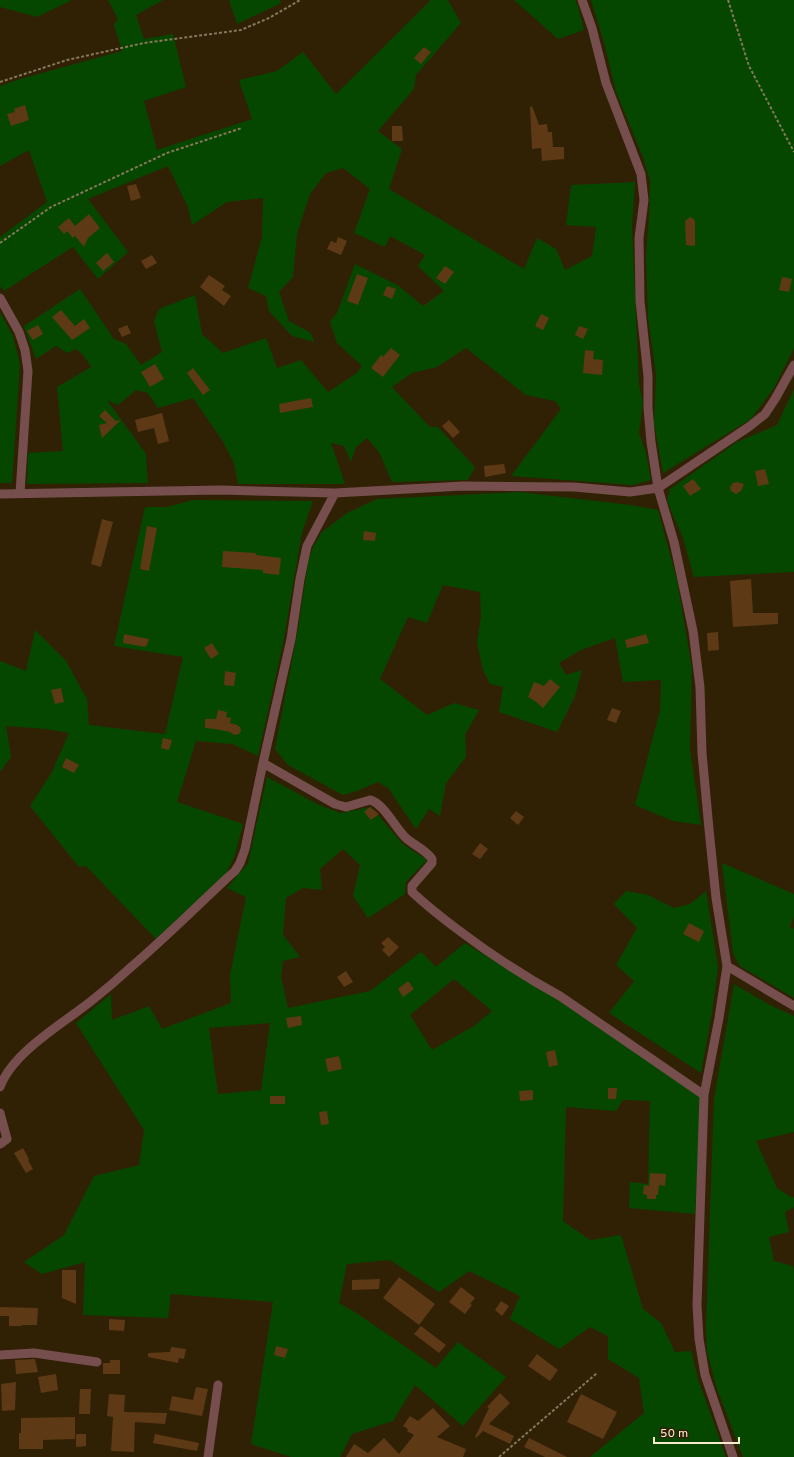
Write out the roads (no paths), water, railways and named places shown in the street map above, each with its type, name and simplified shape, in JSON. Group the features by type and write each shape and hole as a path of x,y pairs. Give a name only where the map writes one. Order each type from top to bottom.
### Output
{"street":[{"path":"582,0 592,28 606,83 641,174 644,200 639,238 640,301 648,376 648,408 651,442 658,488 674,542 694,631 700,687 702,753 716,898 727,966 704,1095 697,1305 699,1339 705,1375 733,1457"},
{"path":"0,298 19,332 25,350 28,371 20,494"},
{"path":"0,494 220,490 335,493 463,486 574,487 630,492 658,488 750,426 765,414 794,365"},
{"path":"0,1087 7,1072 14,1062 33,1045 92,1001 235,871 246,849 263,763 291,639 300,579 307,546 335,493"},
{"path":"263,763 336,804 346,807 370,800 377,803 405,837 428,854 432,859 432,863 412,886 412,892 423,902 490,954 535,983 560,996 704,1095"},
{"path":"727,966 794,1006"},
{"path":"0,1112 7,1139 0,1144"},
{"path":"0,1355 34,1353 97,1362"},
{"path":"208,1457 218,1385"}]}
